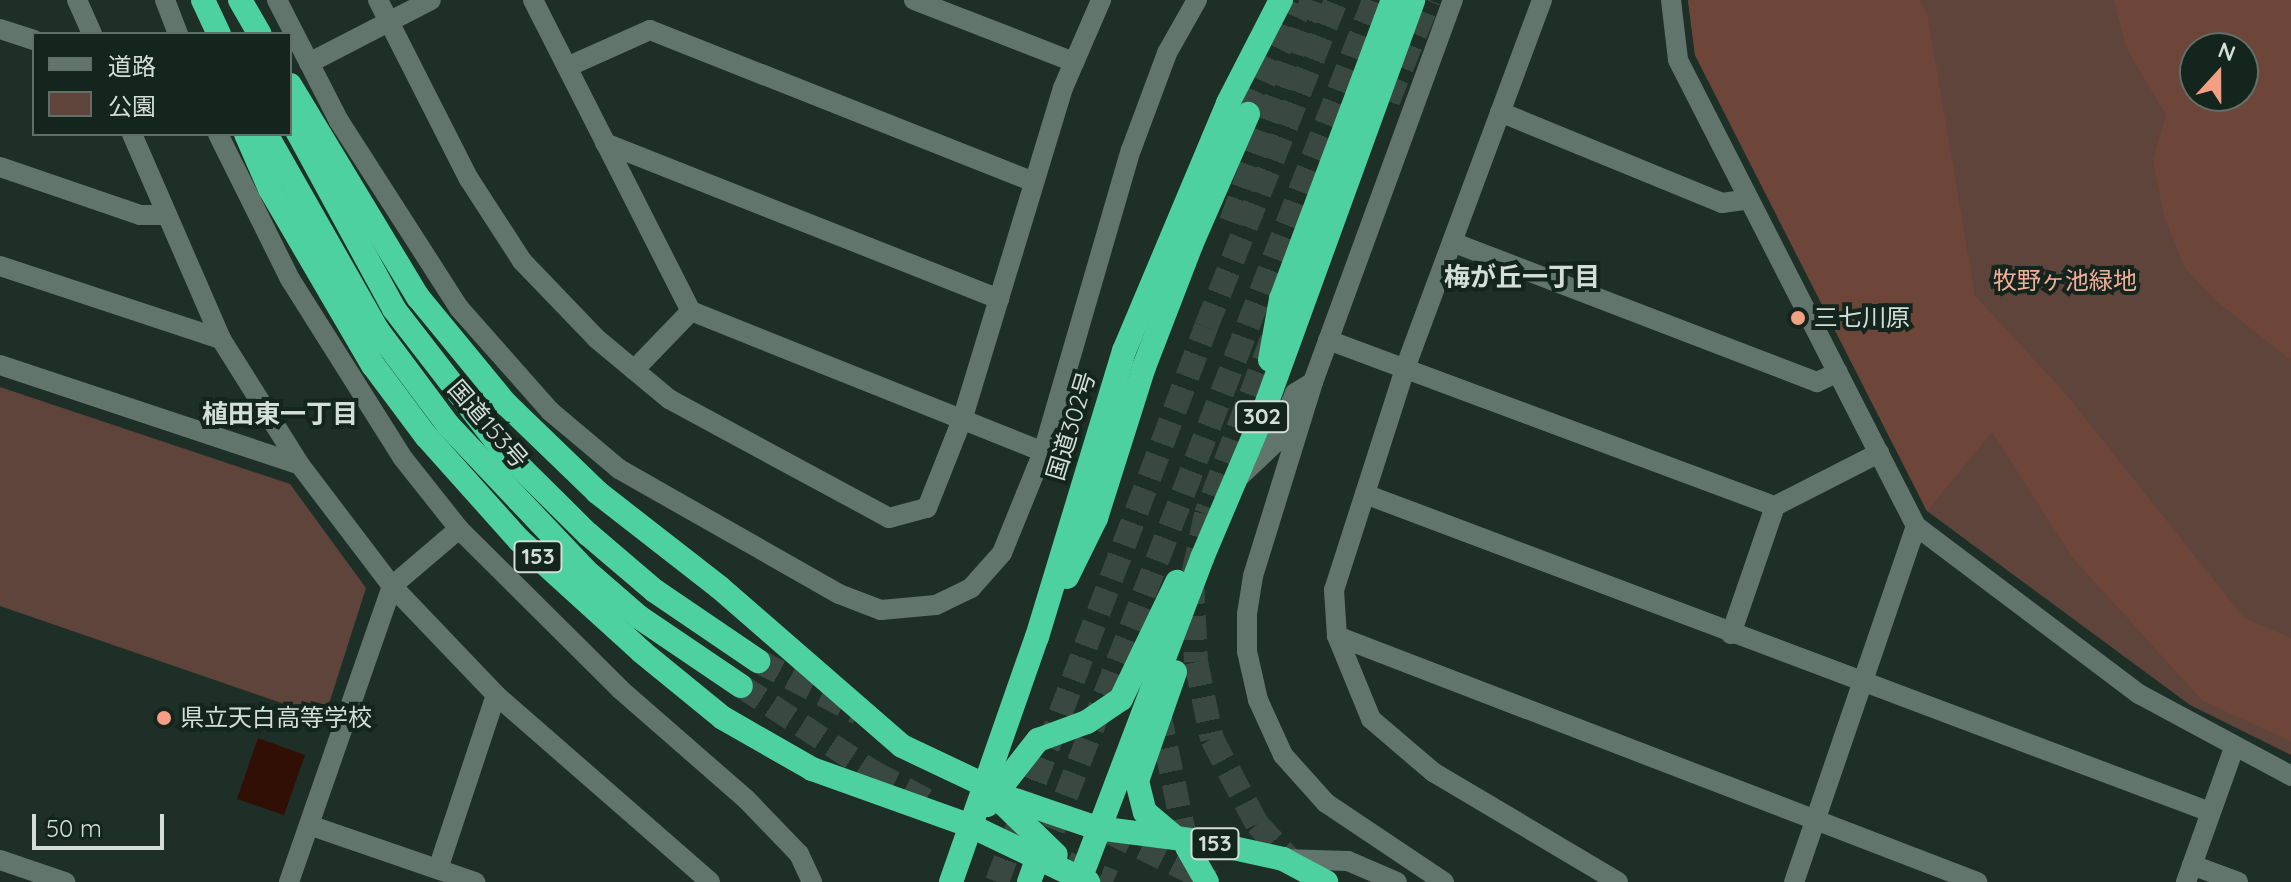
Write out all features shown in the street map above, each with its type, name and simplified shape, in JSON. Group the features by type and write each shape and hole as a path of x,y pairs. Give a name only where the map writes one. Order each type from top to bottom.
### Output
{"highway":[{"path":"237,0 250,32"},
{"path":"237,0 259,32"},
{"name":"国道302号","path":"951,882 971,826 995,785 1000,745 1037,637 1124,351 1228,103 1281,0"},
{"path":"1259,424 1281,299 1393,0"},
{"name":"302","path":"1083,878 1097,828 1202,558 1237,482 1259,424 1413,0"},
{"path":"203,1 206,32"},
{"path":"203,1 218,32"},
{"name":"153","path":"292,88 418,297 506,404 597,492 719,587 902,746 995,785 1021,803 1097,828 1283,859 1326,882"},
{"path":"1037,637 1096,518 1144,367 1248,114"},
{"name":"国道153号","path":"292,122 394,309 503,450 655,591 758,661"},
{"name":"153","path":"247,136 270,189 373,365 426,436 519,540 723,718 812,769 971,826 1046,845"},
{"name":"国道153号","path":"267,136 378,331 448,425 585,570 639,617 741,686"},
{"name":"302","path":"995,785 1038,740 1087,722 1121,699 1196,539 1237,482"},
{"name":"302","path":"1182,842 1156,826 1145,812 1137,781 1199,605 1202,558"},
{"name":"153","path":"995,785 1046,845 1083,878"},
{"name":"153","path":"1021,803 1046,845"},
{"path":"1029,882 1046,845 1097,828"},
{"path":"1182,842 1207,882"}],"street":[{"path":"77,0 91,32"},
{"path":"165,0 176,28"},
{"path":"171,0 176,28"},
{"path":"277,0 339,121 459,308 550,411 619,469 839,594 881,610 936,605 971,588 1002,553 1043,452 1131,150 1167,53 1197,0"},
{"path":"378,0 469,179 522,261 634,370 669,399 743,442 889,518 927,508 963,417 1074,62 1101,0"},
{"path":"309,63 431,0"},
{"path":"533,0 691,311 963,417 1043,452"},
{"path":"914,0 1074,62"},
{"path":"1444,882 1402,858 1303,782 1283,755 1258,700 1247,651 1253,576 1313,382 1453,0"},
{"path":"1542,0 1405,369 1334,590 1337,636 1371,719 1433,772 1618,882"},
{"path":"1671,0 1678,60 1916,526 2139,694 2234,748 2291,776"},
{"path":"0,29 32,39"},
{"path":"567,67 650,30 1034,182"},
{"path":"1500,112 1722,203 1749,199"},
{"path":"133,136 221,339 300,465 392,586 496,695 710,882"},
{"path":"219,136 298,292 402,457 459,529 621,690 746,799 799,854 812,882"},
{"path":"605,143 999,299"},
{"path":"0,167 140,215 165,215"},
{"path":"1452,242 1817,382 1838,372"},
{"path":"0,266 221,339"},
{"path":"634,370 691,311"},
{"path":"1328,340 1775,506"},
{"path":"0,365 300,465"},
{"path":"1237,482 1274,444 1295,393 1313,382"},
{"path":"1731,634 1775,506 1879,453"},
{"path":"1365,494 1862,685 2210,812"},
{"path":"1794,882 1916,526"},
{"path":"289,882 392,586 459,529"},
{"path":"1337,636 1977,882"},
{"path":"438,869 496,695"},
{"path":"2234,748 2189,873 2238,882"},
{"path":"309,825 475,882"},
{"path":"1283,859 1348,861 1397,882"},
{"path":"0,860 65,882"}],"green space":[{"name":"牧野ヶ池緑地","path":"1688,0 2291,0 2291,755 2190,705 1927,511 1695,55"},
{"path":"0,387 290,484 366,588 328,707 316,715 0,606"}],"shaded area":[{"path":"1688,0 1919,0 1927,13 1975,296 2065,393 2244,618 2291,638 2291,741 2203,701 2073,558 1992,432 1927,511 1695,55"},
{"path":"2114,0 2291,0 2291,360 2216,301 2185,268 2164,216 2153,160 2166,115 2127,49"},
{"path":"258,738 305,755 284,815 237,799"}],"tunnel":[{"path":"1231,222 1312,0"},
{"path":"997,882 1206,327 1336,0"},
{"path":"1040,863 1374,0"},
{"path":"1388,101 1429,0"},
{"path":"1248,114 1301,5"},
{"path":"1272,339 1206,514 1192,580 1196,662 1212,739 1257,824 1298,868"},
{"path":"758,661 858,713"},
{"path":"741,686 873,772 935,805"},
{"path":"1159,713 1187,847"},
{"path":"1109,832 1212,882"},
{"path":"1067,863 1113,882"}],"place":[{"name":"三七川原","path":"1798,318"},
{"name":"県立天白高等学校","path":"164,718"}],"district":[{"name":"梅が丘一丁目","path":"1522,277"},
{"name":"植田東一丁目","path":"280,414"}]}
